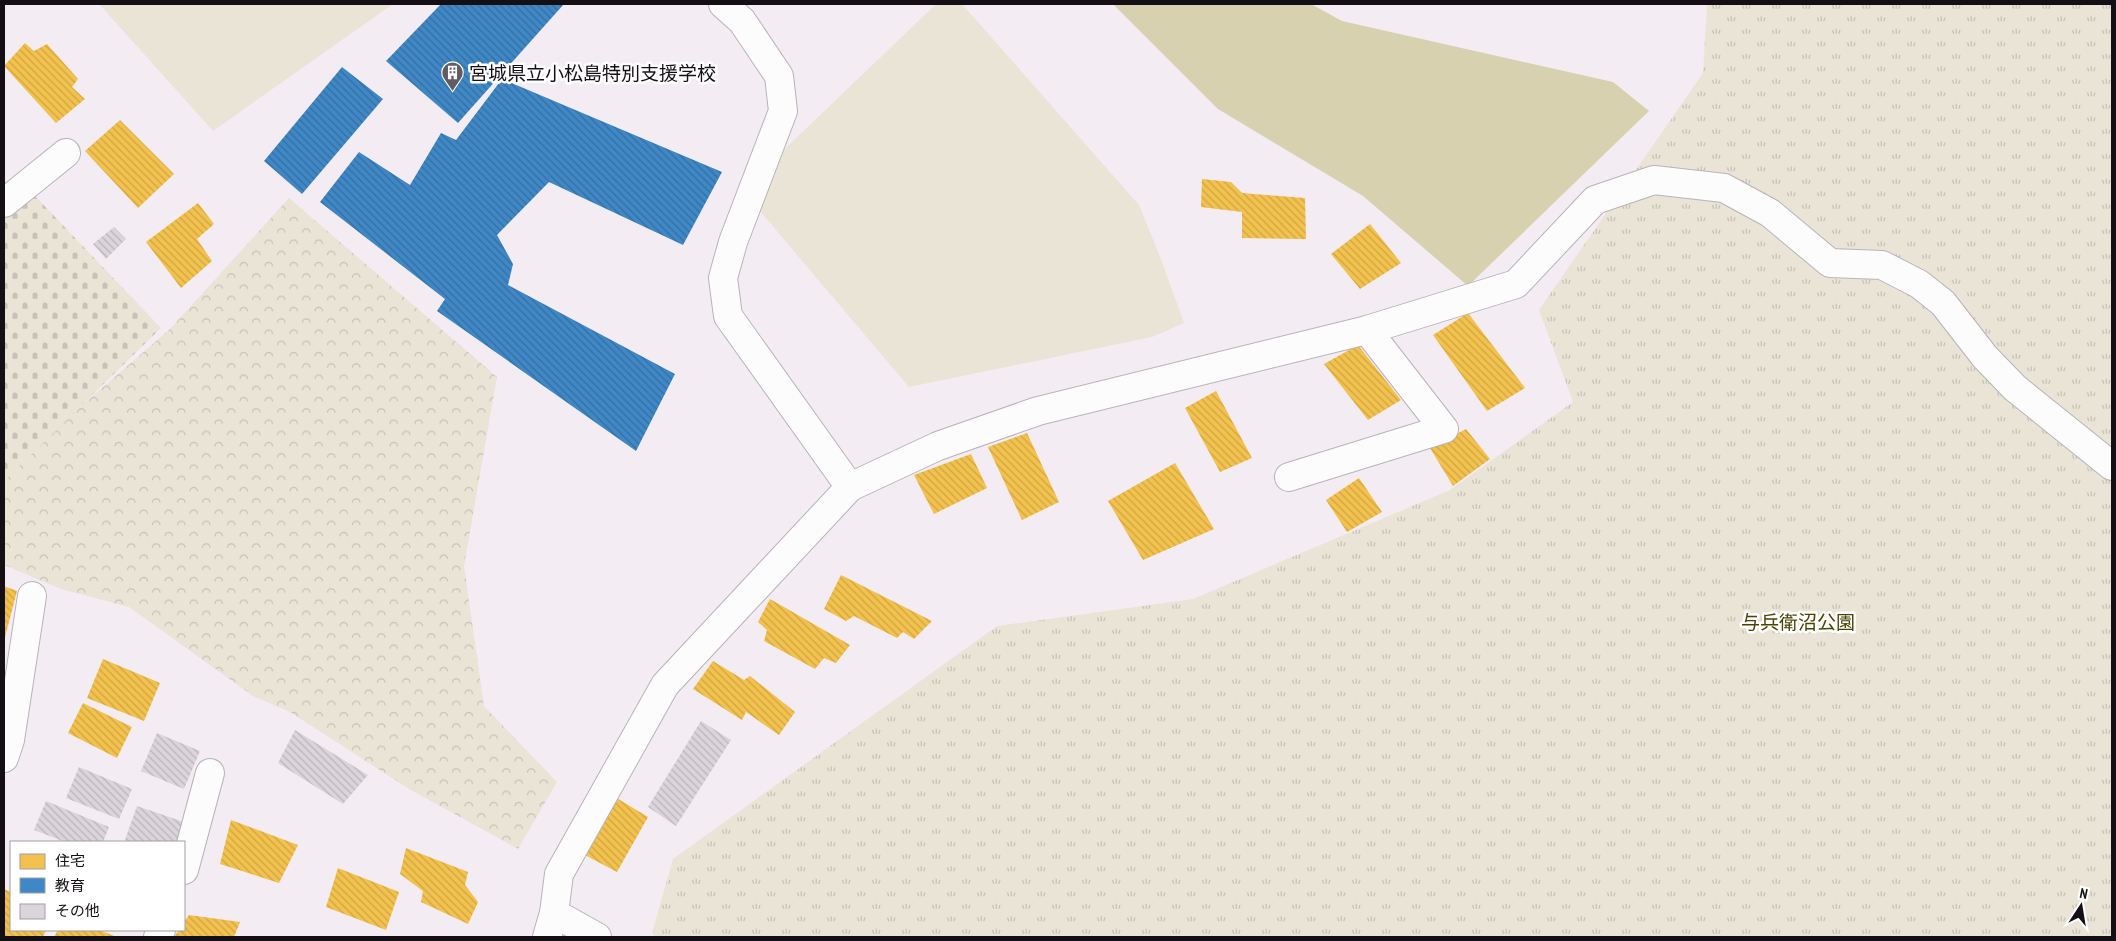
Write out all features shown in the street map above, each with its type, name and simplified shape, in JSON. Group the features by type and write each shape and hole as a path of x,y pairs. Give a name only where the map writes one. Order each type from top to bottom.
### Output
{"lane":[{"path":"723,4 742,21 779,76 783,111 733,242 723,278 728,316 850,487"},
{"path":"4,203 66,153"},
{"path":"596,937 550,925 560,874 665,685 850,487 938,446 1038,411 1368,330 1516,284 1595,200 1654,180 1724,188 1770,213 1830,263 1882,265 1919,284 1943,303 1985,357 2016,388 2112,466"},
{"path":"1289,477 1444,429 1368,330"},
{"path":"4,758 10,740 32,596"},
{"path":"185,866 210,773"}],"green space":[{"path":"99,4 393,4 213,131"},
{"path":"936,4 962,4 1139,205 1184,323 1152,337 909,387 742,190"},
{"name":"与兵衛沼公園","path":"1707,4 2112,4 2112,937 656,937 652,933 673,859 997,626 1193,599 1450,490 1573,402 1539,310 1703,73"},
{"path":"34,195 161,328 4,481 4,219"},
{"path":"289,198 497,377 464,566 484,706 557,782 518,849 409,789 290,712 253,696 129,607 61,589 4,565 4,475 6,471 170,329"}],"shaded area":[{"path":"1113,4 1311,4 1342,21 1613,82 1649,111 1468,286 1363,196 1218,109"}],"building: 住宅":[{"path":"25,43 34,51 47,44 78,79 72,87 85,99 56,123 4,66"},
{"path":"120,120 174,174 138,208 85,151"},
{"path":"1202,179 1231,182 1242,193 1305,198 1306,239 1242,238 1242,212 1201,207"},
{"path":"198,203 214,224 197,239 212,261 181,288 146,242"},
{"path":"1370,224 1401,263 1360,289 1331,254"},
{"path":"1468,313 1525,388 1487,411 1433,335"},
{"path":"1358,345 1401,400 1368,420 1324,364"},
{"path":"1216,391 1252,458 1220,472 1185,408"},
{"path":"1466,429 1490,459 1453,486 1430,448"},
{"path":"1027,433 1059,502 1022,520 988,447"},
{"path":"971,454 987,488 934,514 914,475"},
{"path":"1175,463 1214,529 1143,560 1108,501"},
{"path":"1359,478 1382,512 1347,532 1326,500"},
{"path":"841,575 932,621 914,639 903,632 897,638 854,616 846,621 824,609"},
{"path":"4,586 17,591 4,641"},
{"path":"770,599 850,645 836,663 824,658 815,669 764,641 767,630 758,622"},
{"path":"103,659 160,683 144,721 87,698"},
{"path":"713,661 744,680 750,676 795,712 779,735 746,712 742,720 693,689"},
{"path":"83,703 132,727 117,758 68,733"},
{"path":"615,797 648,817 617,872 583,854"},
{"path":"231,820 298,845 279,883 220,864"},
{"path":"406,848 468,872 465,885 478,902 468,924 421,902 423,891 400,874"},
{"path":"338,868 399,892 386,930 326,907"},
{"path":"4,889 10,892 10,931 46,931 43,937 4,937"},
{"path":"189,915 240,922 234,937 174,937 178,931 185,931 185,921"},
{"path":"57,931 102,931 117,937 54,937"}],"building: 教育":[{"name":"宮城県立小松島特別支援学校","path":"441,4 564,4 458,123 386,61"},
{"path":"342,67 383,99 302,194 264,161"},
{"path":"502,79 722,172 683,245 549,182 497,235 513,264 508,285 675,374 636,451 437,311 445,299 320,202 359,152 410,185 441,133 456,140"}],"building: その他":[{"path":"114,227 126,239 106,259 93,244"},
{"path":"701,721 731,740 676,826 648,807"},
{"path":"295,730 368,775 343,804 278,763"},
{"path":"157,733 200,751 184,789 141,771"},
{"path":"79,767 132,789 119,819 66,798"},
{"path":"46,801 109,827 103,841 62,841 34,830"},
{"path":"137,806 184,822 177,841 125,840"}],"place":[{"name":"宮城県立小松島特別支援学校","path":"453,92"}]}
